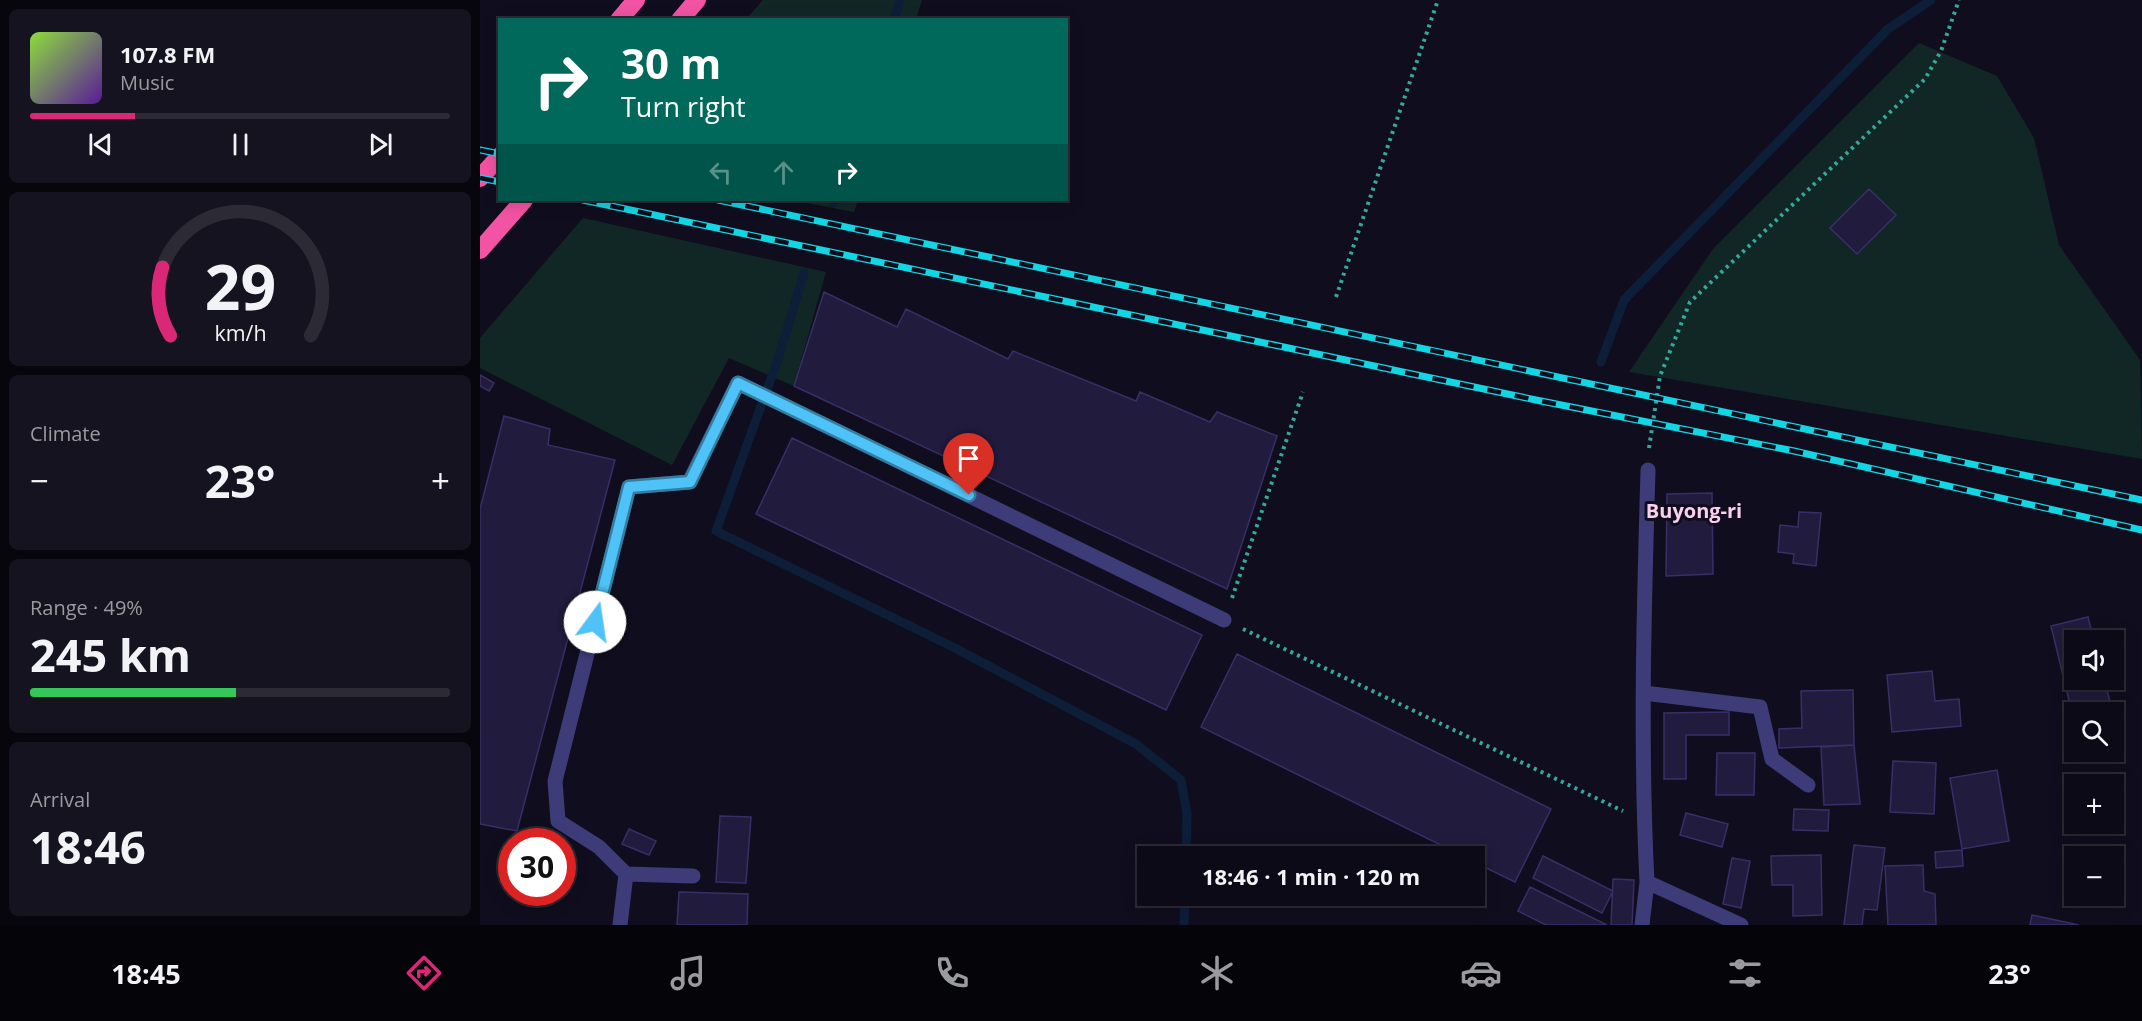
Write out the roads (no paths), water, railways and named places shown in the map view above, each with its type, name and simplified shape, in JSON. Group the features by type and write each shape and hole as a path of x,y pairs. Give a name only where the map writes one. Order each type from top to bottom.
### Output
{"highway":[{"path":"620,18 636,0"},
{"path":"682,18 697,0"},
{"path":"480,178 498,158"},
{"path":"480,250 523,201"}],"street":[{"path":"693,876 626,874 599,847 558,821 555,781 629,487 690,482 745,386 1224,620"},
{"path":"1642,925 1647,882 1644,821 1644,693 1648,470"},
{"path":"1644,693 1761,707 1772,759 1809,785"},
{"path":"620,925 626,874"},
{"path":"1647,882 1741,925"}],"waterway":[{"path":"895,18 900,0"},
{"path":"1601,362 1624,300 1888,29 1931,0"},
{"path":"804,273 778,359 716,531 953,647 1136,744 1181,780 1187,814 1186,846"},
{"path":"1184,925 1185,906"}],"railway":[{"path":"480,150 498,154"},
{"path":"480,178 498,182"},
{"path":"588,201 1536,400 1794,451 2142,530"},
{"path":"723,201 2142,500"}],"district":[{"name":"Buyong-ri","path":"1694,510"}]}
